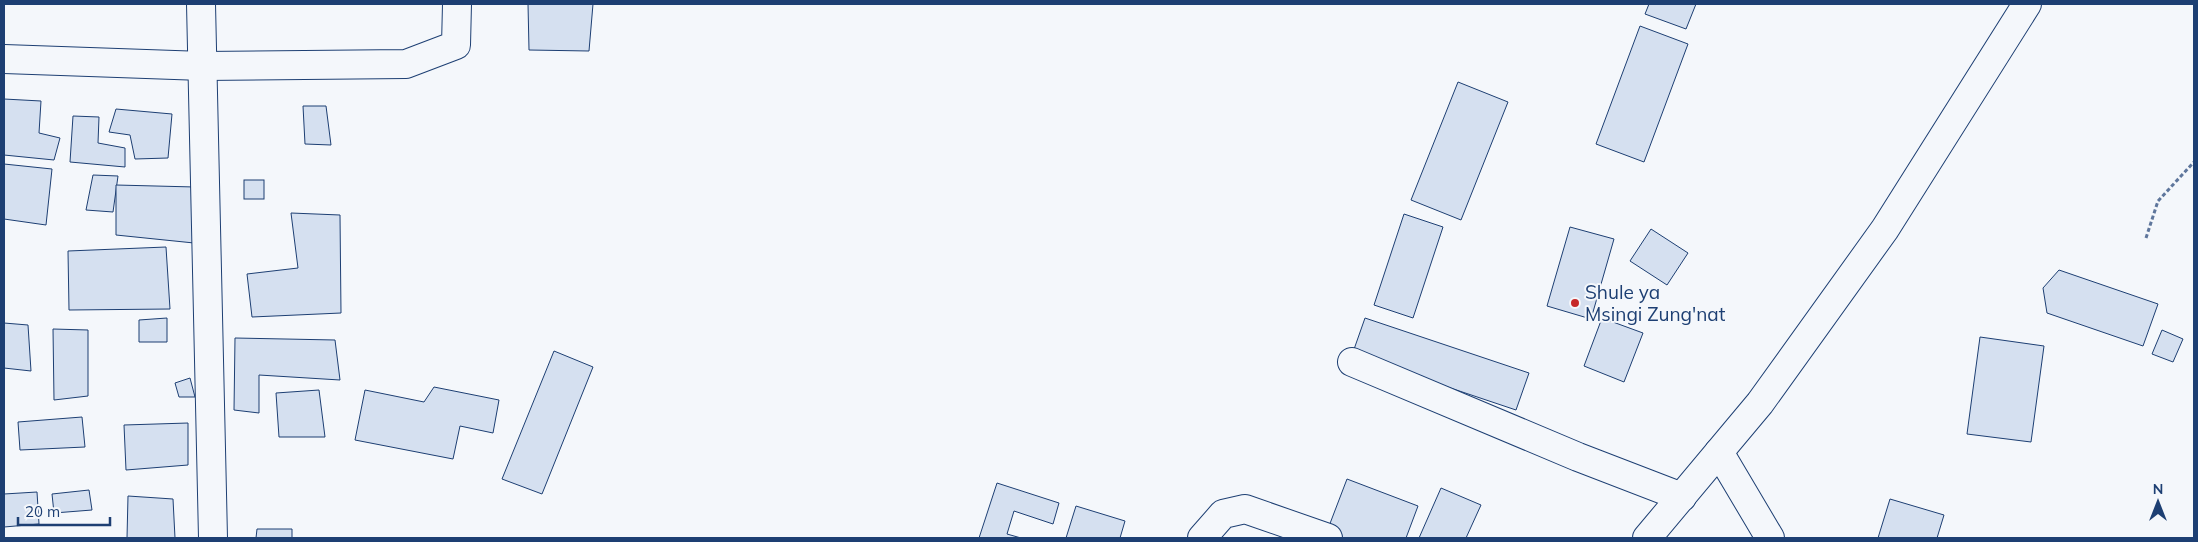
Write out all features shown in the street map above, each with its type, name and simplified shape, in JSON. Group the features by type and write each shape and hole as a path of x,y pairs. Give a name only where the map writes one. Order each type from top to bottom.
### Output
{"street":[{"path":"201,4 213,538"},
{"path":"4,59 203,66 406,64 456,45 457,4"},
{"path":"1647,538 1760,403 1885,229 2027,4"},
{"path":"1352,362 1578,457 1682,498"},
{"path":"1720,452 1770,538"},
{"path":"1202,538 1223,514 1245,509 1328,538"}],"path":[{"path":"2146,238 2158,201 2194,162"}],"building":[{"path":"528,4 593,4 589,51 529,50"},
{"path":"1649,4 1696,4 1686,29 1645,14"},
{"path":"1640,26 1688,44 1644,162 1596,144"},
{"path":"1458,82 1508,102 1461,220 1411,200"},
{"path":"4,99 41,101 39,133 60,138 54,160 4,155"},
{"path":"303,106 326,106 331,145 305,144"},
{"path":"116,109 172,114 168,158 135,159 130,135 109,132"},
{"path":"73,116 99,117 98,143 125,148 125,167 70,162"},
{"path":"4,164 52,169 46,225 4,219"},
{"path":"93,175 118,176 113,212 86,210"},
{"path":"244,180 264,180 264,199 244,199"},
{"path":"116,185 195,187 194,243 116,235"},
{"path":"291,213 340,215 341,313 252,317 247,274 298,268"},
{"path":"1404,214 1443,227 1413,318 1374,305"},
{"path":"1570,227 1614,239 1591,319 1547,306"},
{"path":"1651,229 1688,253 1667,285 1630,261"},
{"path":"166,247 170,309 69,310 68,251"},
{"path":"2059,270 2158,304 2143,346 2047,313 2043,288"},
{"path":"167,318 167,342 139,342 139,320"},
{"path":"1365,318 1529,373 1516,410 1352,355"},
{"path":"1602,318 1643,333 1624,382 1584,366"},
{"path":"4,323 28,325 31,371 4,368"},
{"path":"53,329 88,330 88,396 54,400"},
{"path":"2162,330 2183,339 2173,362 2152,354"},
{"path":"1980,337 2044,346 2031,442 1967,434"},
{"path":"235,338 335,340 340,380 259,375 259,413 234,410"},
{"path":"554,351 593,367 542,494 502,479"},
{"path":"190,378 195,397 179,397 175,383"},
{"path":"434,387 499,400 493,433 460,426 453,459 355,440 365,390 424,402"},
{"path":"319,390 325,437 279,437 276,393"},
{"path":"82,417 85,447 20,450 18,422"},
{"path":"188,423 188,465 126,470 124,425"},
{"path":"1347,479 1418,506 1406,538 1338,538 1326,534"},
{"path":"997,483 1059,503 1053,524 1014,511 1007,534 1021,538 979,538"},
{"path":"1441,488 1481,505 1466,538 1419,538"},
{"path":"89,490 92,510 54,513 52,494"},
{"path":"37,492 39,524 4,527 4,494"},
{"path":"128,496 173,499 175,538 127,538"},
{"path":"1890,499 1944,515 1937,538 1878,538"},
{"path":"1076,506 1125,521 1120,538 1066,538"},
{"path":"257,529 292,529 292,538 256,538"}],"place":[{"name":"Shule ya Msingi Zung'nat","path":"1575,303"}]}
